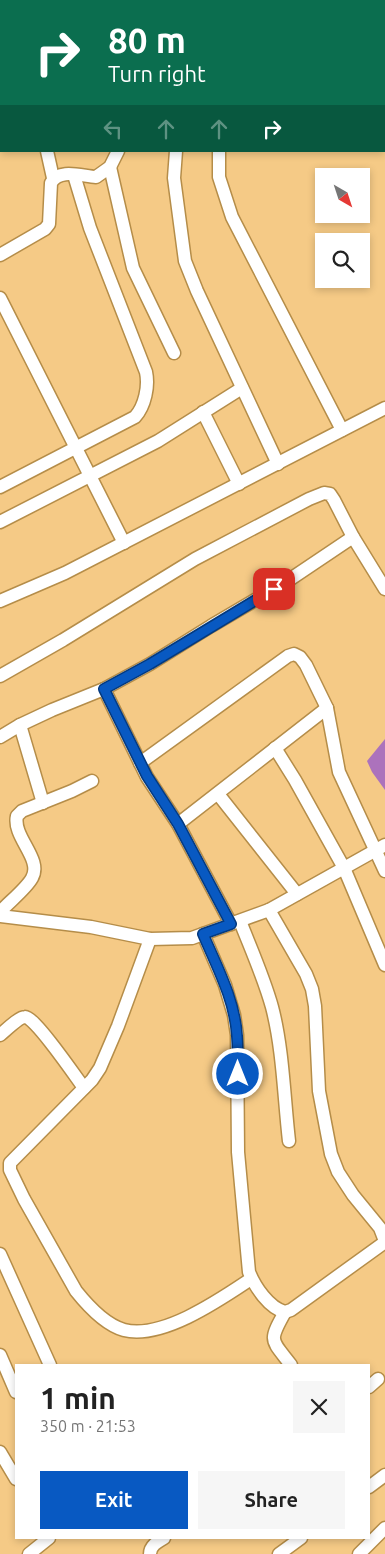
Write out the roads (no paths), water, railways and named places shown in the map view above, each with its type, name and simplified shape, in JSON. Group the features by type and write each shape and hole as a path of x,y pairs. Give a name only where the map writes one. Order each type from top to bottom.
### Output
{"street":[{"path":"46,152 54,178"},
{"path":"0,255 45,229 49,224 51,183 54,178 59,174 96,178 110,167 118,152"},
{"path":"176,152 174,178 185,261 278,464"},
{"path":"219,152 220,177 232,217 342,430"},
{"path":"110,167 133,268 174,353"},
{"path":"0,487 135,417 143,405 147,379 90,228 74,175"},
{"path":"0,298 124,543"},
{"path":"0,522 158,441 242,388"},
{"path":"0,601 65,573 385,409"},
{"path":"203,412 239,484"},
{"path":"0,676 195,559 318,494 330,494 353,537 385,589"},
{"path":"0,737 20,725 104,689 150,664 289,580 353,537"},
{"path":"140,762 288,656 294,654 300,657 306,665 326,708 339,772 380,848 385,870"},
{"path":"104,689 147,776 178,824 235,922 266,986 277,1029 289,1141"},
{"path":"178,824 326,708"},
{"path":"20,725 43,803"},
{"path":"275,748 344,868 385,965"},
{"path":"0,912 32,879 35,872 34,864 17,827 17,816 22,811 92,781"},
{"path":"218,794 297,894"},
{"path":"0,916 92,927 150,939 192,938 269,910 380,848"},
{"path":"269,910 306,974 312,989 319,1091 331,1154 343,1180 380,1228 385,1242 291,1310 285,1312 273,1336 274,1342 290,1364"},
{"path":"203,934 225,985 234,1015 237,1036 238,1152 248,1265 252,1279 259,1290 274,1306 285,1312"},
{"path":"150,939 118,1026 100,1068 84,1088 10,1163 10,1170 24,1199 76,1291 85,1302 111,1324 124,1330 148,1330 188,1318 252,1279"},
{"path":"0,1035 21,1018 25,1016 30,1018 43,1032 84,1088"},
{"path":"0,1254 50,1364"},
{"path":"0,1355 15,1390"},
{"path":"0,1452 15,1477"},
{"path":"370,1486 385,1475"},
{"path":"359,1554 385,1528"},
{"path":"29,1554 48,1539"},
{"path":"150,1554 150,1549 154,1544 162,1539"},
{"path":"278,1554 300,1539"}]}
